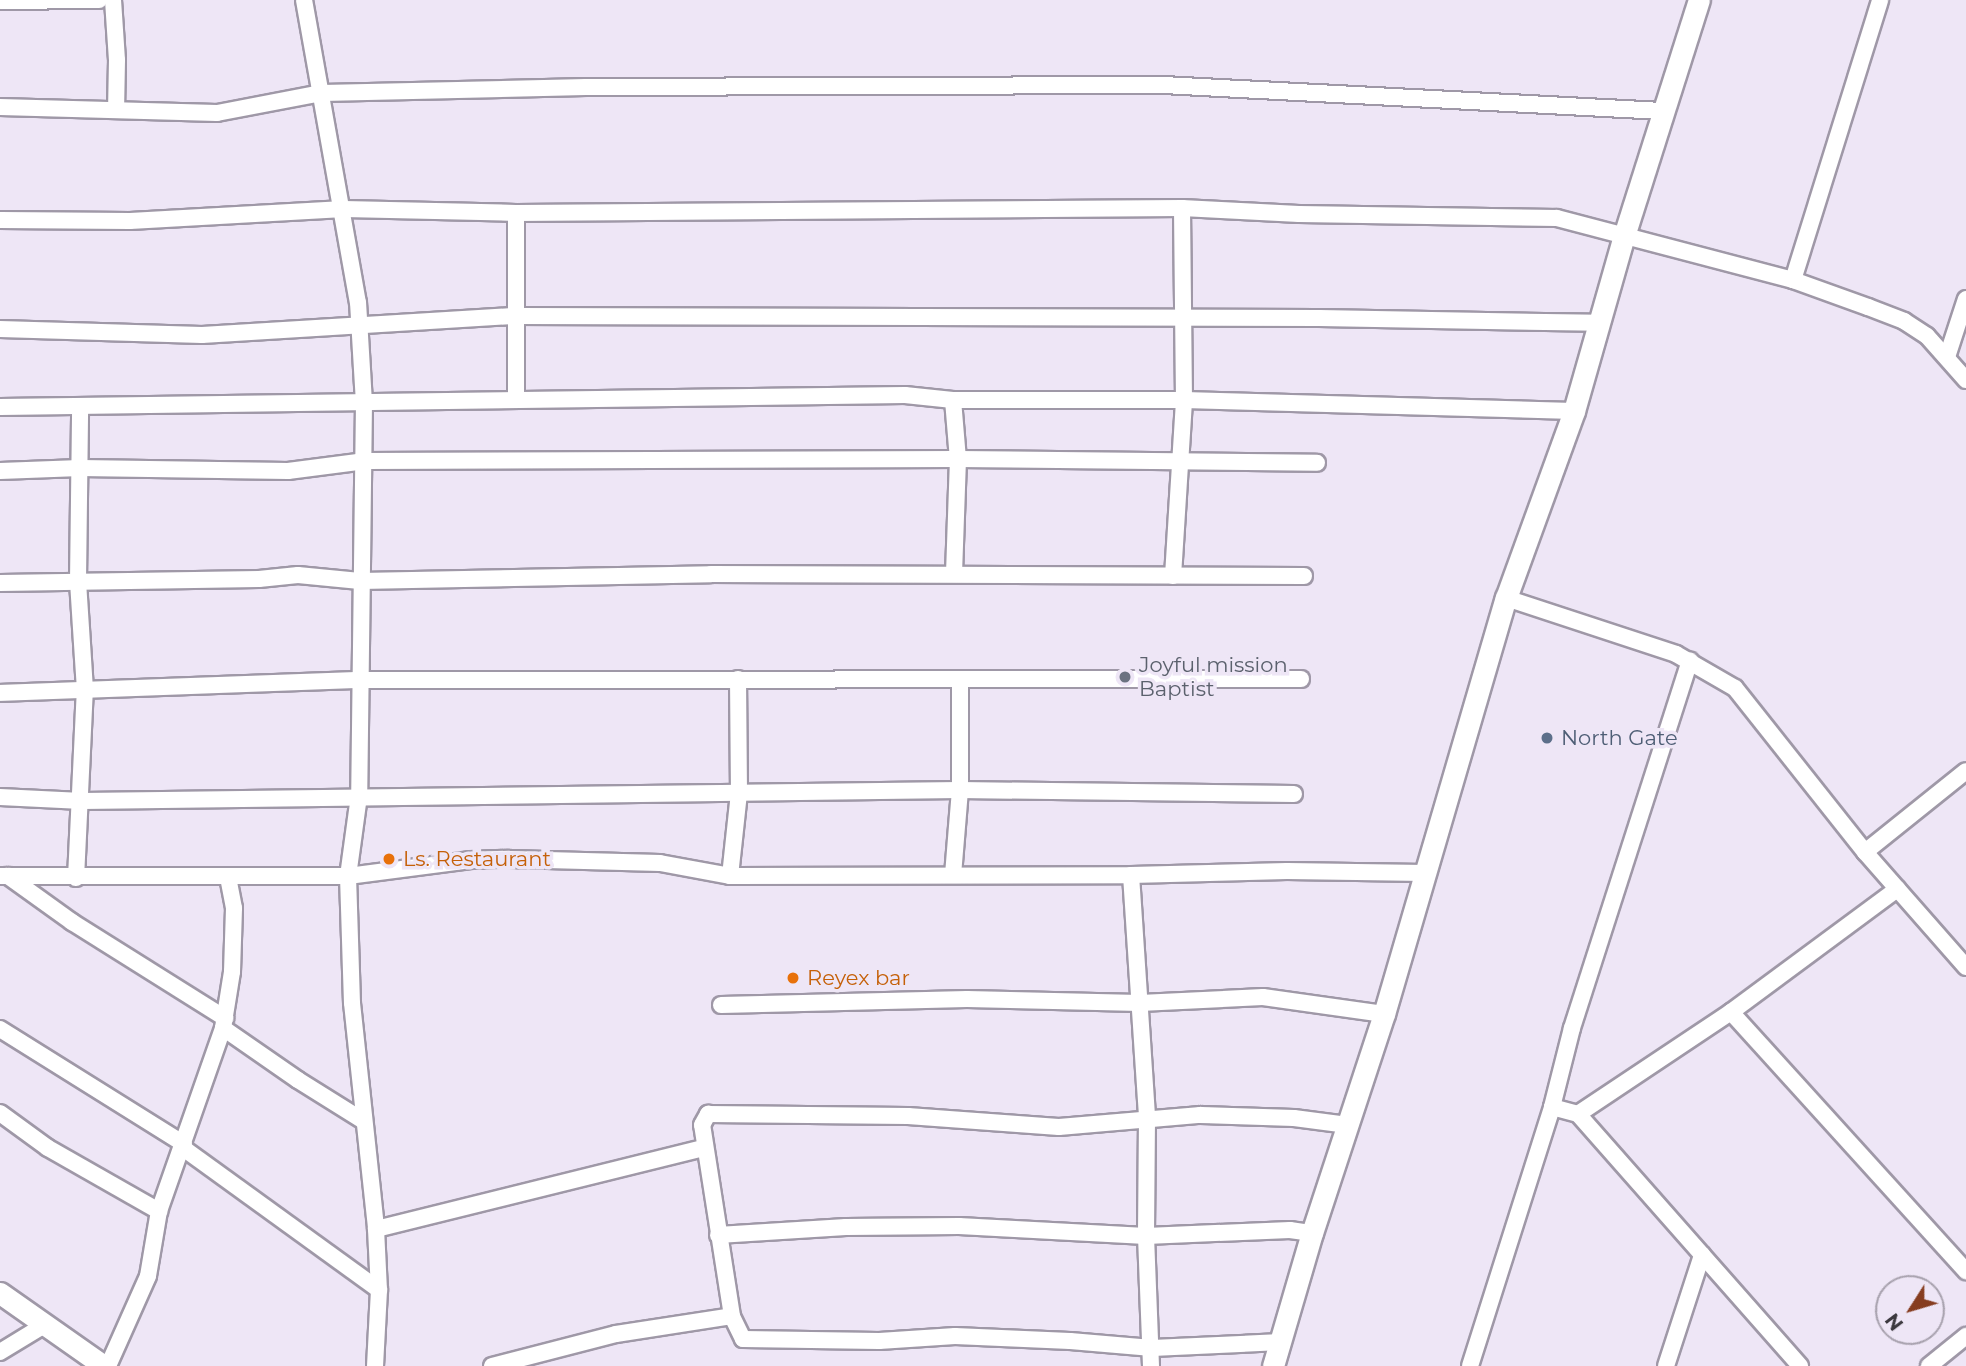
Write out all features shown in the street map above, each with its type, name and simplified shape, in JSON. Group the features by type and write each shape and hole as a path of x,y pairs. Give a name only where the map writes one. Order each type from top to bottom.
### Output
{"street":[{"path":"0,1 99,0"},
{"path":"113,0 117,60 116,110"},
{"path":"304,0 344,209 359,326 364,402 359,796 348,876 352,1003 362,1120 376,1229 379,1290 375,1366"},
{"path":"1273,1366 1312,1233 1384,1014 1506,598 1574,411 1624,236 1699,0"},
{"path":"1793,280 1880,0"},
{"path":"0,107 217,113 322,93 586,87 1163,85 1663,111"},
{"path":"0,220 130,221 344,209 516,213 1182,208 1299,214 1557,218 1793,280 1904,321 1927,337 1947,356 1966,380"},
{"path":"1173,576 1185,400 1182,208"},
{"path":"516,213 516,399"},
{"path":"1947,356 1966,299"},
{"path":"0,330 202,335 516,316 1319,318 1598,323"},
{"path":"0,407 516,399 775,399 905,395 953,400 1185,400 1574,411"},
{"path":"953,400 958,459 954,574"},
{"path":"76,878 82,800 85,690 78,582 80,407"},
{"path":"0,471 80,468 288,471 365,461 958,459 1317,463"},
{"path":"0,583 258,579 298,575 360,581 954,574 1304,576"},
{"path":"1506,598 1690,660 1735,688 1865,852 1966,967"},
{"path":"1470,1366 1552,1107 1572,1028 1690,660"},
{"path":"730,876 739,793 738,679"},
{"path":"953,875 960,790 960,679"},
{"path":"0,693 362,680 1301,679"},
{"path":"1865,852 1966,771"},
{"path":"0,797 82,800 960,790 1294,794"},
{"path":"4,876 348,876 471,860 509,859 660,863 730,876 1131,875 1287,871 1425,873"},
{"path":"1131,875 1147,1119 1146,1236 1151,1366"},
{"path":"4,876 224,1023 298,1080 362,1120"},
{"path":"0,1293 106,1366 148,1276 159,1212 184,1146 224,1023 232,972 234,908 228,877"},
{"path":"1578,1114 1731,1012 1897,889"},
{"path":"721,1005 967,999 1140,1003 1263,998 1384,1014"},
{"path":"1731,1012 1966,1272"},
{"path":"0,1029 184,1146 379,1290"},
{"path":"1552,1107 1578,1114 1800,1366"},
{"path":"0,1113 48,1148 159,1212"},
{"path":"1281,1342 1152,1348 955,1336 879,1341 743,1339 732,1316 702,1125 708,1114 908,1116 1059,1127 1200,1115 1264,1117 1348,1125"},
{"path":"376,1229 704,1148"},
{"path":"718,1235 846,1227 959,1226 1146,1236 1278,1231 1312,1233"},
{"path":"1667,1366 1702,1255"},
{"path":"492,1366 616,1334 732,1316"},
{"path":"0,1352 46,1324"},
{"path":"1929,1366 1966,1336"}],"place":[{"name":"Joyful mission Baptist","path":"1125,677"},
{"name":"North Gate","path":"1547,738"},
{"name":"Ls. Restaurant","path":"389,859"},
{"name":"Reyex bar","path":"793,978"}]}
